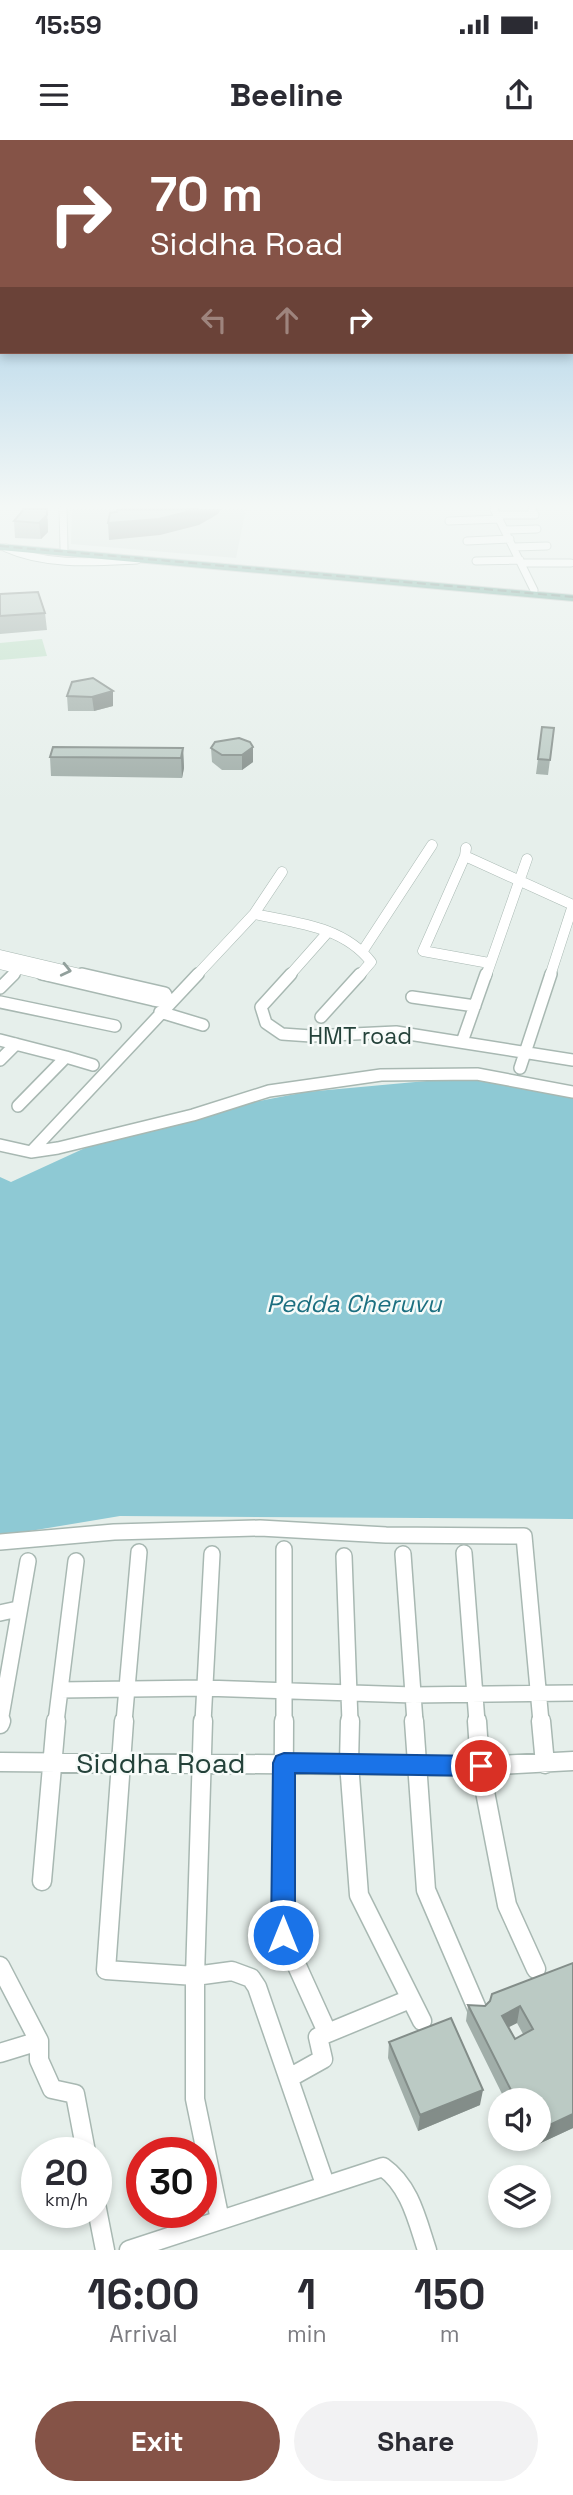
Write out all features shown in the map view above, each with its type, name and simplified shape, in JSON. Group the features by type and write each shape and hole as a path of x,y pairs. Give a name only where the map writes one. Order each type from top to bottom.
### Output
{"street":[{"path":"364,949 432,845"},
{"path":"489,963 423,951 466,852 573,905 520,1068"},
{"path":"462,1042 527,859"},
{"path":"31,1152 254,914 282,872"},
{"path":"254,914 338,933 364,949 371,962 321,1017"},
{"name":"HMT road","path":"328,932 261,1007 266,1023 282,1034 311,1036 396,1032 573,1060"},
{"path":"0,955 22,965"},
{"path":"0,964 22,965 115,986"},
{"path":"0,988 22,965"},
{"path":"412,997 475,1006"},
{"path":"0,1002 115,1026"},
{"path":"160,1012 203,1025"},
{"path":"0,1040 93,1065"},
{"path":"0,1060 16,1044"},
{"path":"18,1107 66,1057"},
{"path":"0,1144 31,1152 96,1140 194,1115 269,1091 381,1075 477,1074 573,1091"},
{"path":"0,1542 114,1531 260,1528 386,1535 524,1536 545,1764"},
{"path":"284,1549 283,1935 327,2032"},
{"path":"139,1552 120,1763 106,1970 195,1976 232,1971 251,1978 257,1987 325,2184"},
{"path":"464,1553 481,1766 507,1905 536,1969"},
{"path":"212,1554 201,1763 195,1976 195,2099 220,2220"},
{"path":"403,1554 426,1890 478,2011"},
{"path":"344,1556 350,1693 349,1763 359,1895 422,2021"},
{"path":"0,1724 28,1561"},
{"path":"42,1881 51,1762 76,1561"},
{"path":"0,1613 18,1609"},
{"path":"60,1690 204,1688 413,1695 573,1693"},
{"name":"Siddha Road","path":"0,1762 481,1766 573,1761"},
{"path":"0,1966 39,2041 39,2060 52,2089 75,2094 83,2137"},
{"path":"289,2078 323,2059 318,2037 410,1998"},
{"path":"0,2053 39,2041"},
{"path":"129,2250 155,2246 220,2220 383,2167 391,2171 401,2183 426,2250"},
{"path":"101,2228 105,2250"}],"green space":[{"path":"42,639 47,656 0,660 0,643"}],"water":[{"name":"Pedda Cheruvu","path":"459,1078 573,1095 573,1519 120,1516 0,1536 0,1177 11,1182 85,1148 222,1108 306,1092"}],"building":[{"path":"0,607 43,607 45,613 0,616"},
{"path":"93,678 113,691 92,697 67,696 72,682"},
{"path":"542,727 554,728 550,760 538,759"},
{"path":"239,738 250,742 253,747 242,755 222,755 211,748 215,742"},
{"path":"53,747 183,748 181,758 50,757"},
{"path":"573,1963 573,2114 551,2124 551,2088 510,2088 468,2005 485,2006 492,1994","holes":["520,2006 533,2029 515,2039 502,2016"]},
{"path":"451,2018 483,2090 420,2115 389,2042"}],"route":[{"path":"283,1935 284,1763 481,1766"}]}
